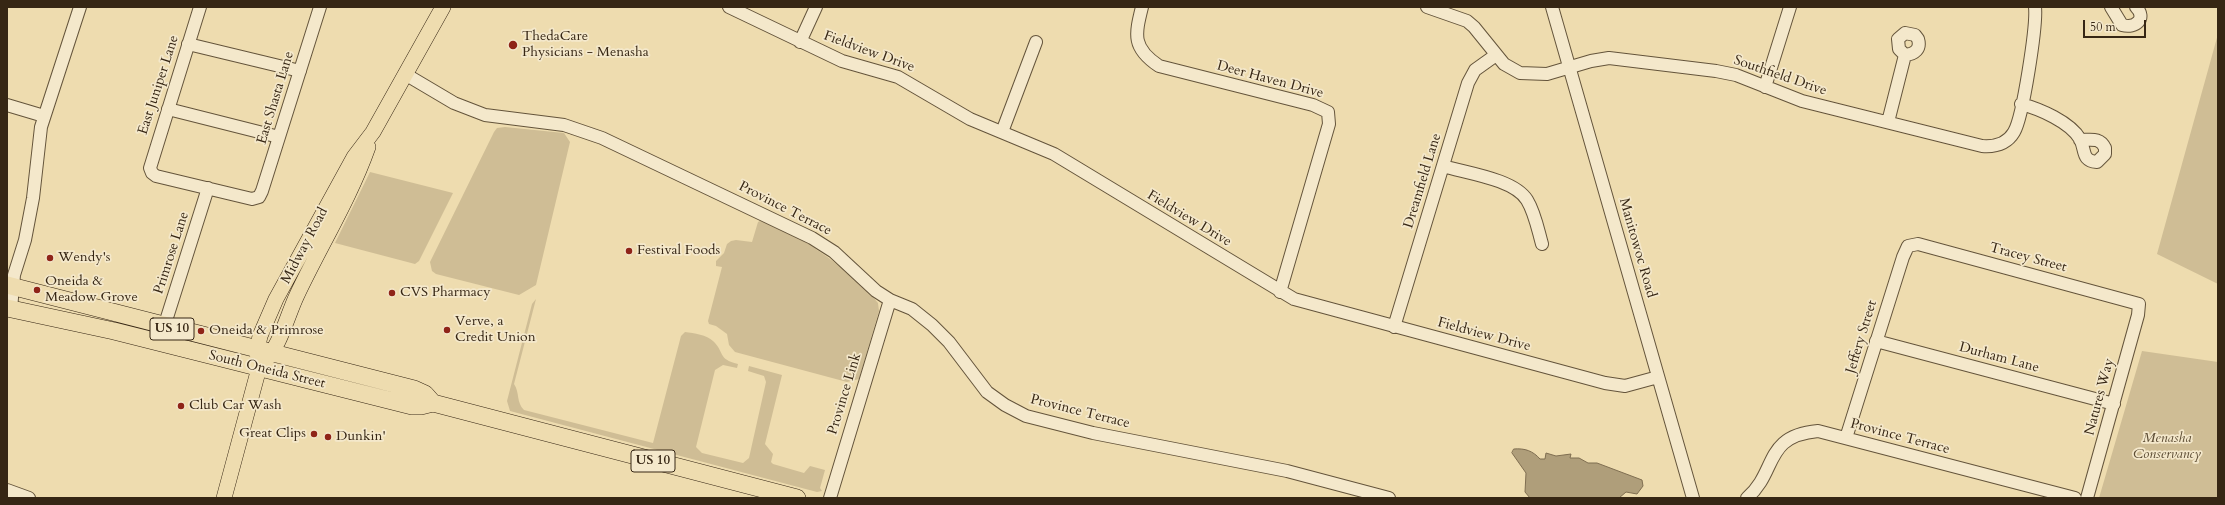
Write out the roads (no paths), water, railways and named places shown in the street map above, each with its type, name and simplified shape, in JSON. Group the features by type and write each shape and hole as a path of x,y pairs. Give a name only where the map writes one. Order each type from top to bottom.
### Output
{"highway":[{"name":"South Oneida Street","path":"9,287 419,391 425,394 433,403"},
{"name":"South Oneida Street","path":"9,308 114,331 412,406 421,406 433,403 797,498"}],"main road":[{"name":"Midway Road","path":"224,498 264,352 260,336 276,299 352,161 373,132 443,7"}],"street":[{"path":"9,308 9,287 31,211 38,144 44,116 80,7"},
{"name":"East Juniper Lane","path":"200,7 151,160 152,173 164,178 208,188"},
{"name":"East Shasta Lane","path":"208,188 246,198 259,197 320,7"},
{"name":"Fieldview Drive","path":"729,7 849,64 898,77 956,112 1054,154 1280,292 1304,303 1605,384 1625,386 1658,377"},
{"path":"800,42 816,7"},
{"name":"Deer Haven Drive","path":"1142,7 1136,36 1138,46 1143,53 1159,66 1314,105 1328,112 1329,124 1280,292"},
{"name":"Southfield Drive","path":"1427,7 1458,16 1467,21 1474,27 1496,55 1511,69 1525,74 1547,74 1568,67 1609,58 1626,58 1716,71 1736,75 1802,101 1982,146 2001,145 2013,133 2022,104 2035,31 2035,7"},
{"name":"Manitowoc Road","path":"1552,7 1693,498"},
{"path":"1765,87 1790,7"},
{"path":"2111,7 2122,25 2128,27 2135,26 2139,21 2140,15 2136,7"},
{"path":"1002,132 1036,42"},
{"path":"188,44 300,71"},
{"name":"Dreamfield Lane","path":"1394,327 1471,76 1480,66 1496,55"},
{"path":"1888,122 1905,55"},
{"name":"Province Terrace","path":"405,74 454,103 474,111 506,119 564,125 588,132 727,196 812,238 834,252 860,278 890,300 912,309 932,325 949,342 987,392 1005,405 1026,416 1093,433 1287,471 1389,498"},
{"path":"2022,104 2054,116 2080,140"},
{"path":"7,105 44,116"},
{"path":"168,109 279,137"},
{"path":"1443,166 1504,183 1518,189 1528,201 1532,209 1542,244"},
{"name":"Primrose Lane","path":"164,327 208,188"},
{"name":"Tracey Street","path":"1908,246 1918,244 2139,304"},
{"name":"Jeffery Street","path":"1846,438 1903,257 1908,246"},
{"name":"Province Link","path":"830,498 890,300"},
{"name":"Natures Way","path":"2087,498 2114,404 2139,304"},
{"name":"Durham Lane","path":"1876,341 2114,404"},
{"name":"Province Terrace","path":"1746,498 1754,490 1775,452 1789,438 1800,433 1818,431 2075,498"},
{"path":"7,490 29,498"}],"place":[{"name":"ThedaCare Physicians - Menasha","path":"513,45"},
{"name":"Festival Foods","path":"629,251"},
{"name":"Wendy's","path":"50,258"},
{"name":"Oneida & Meadow Grove","path":"37,290"},
{"name":"CVS Pharmacy","path":"392,293"},
{"name":"Verve, a Credit Union","path":"447,330"},
{"name":"Oneida & Primrose","path":"201,331"},
{"name":"Club Car Wash","path":"181,406"},
{"name":"Great Clips","path":"314,434"},
{"name":"Dunkin'","path":"328,437"}],"park label":[{"name":"Menasha Conservancy","path":"2167,448"}]}
